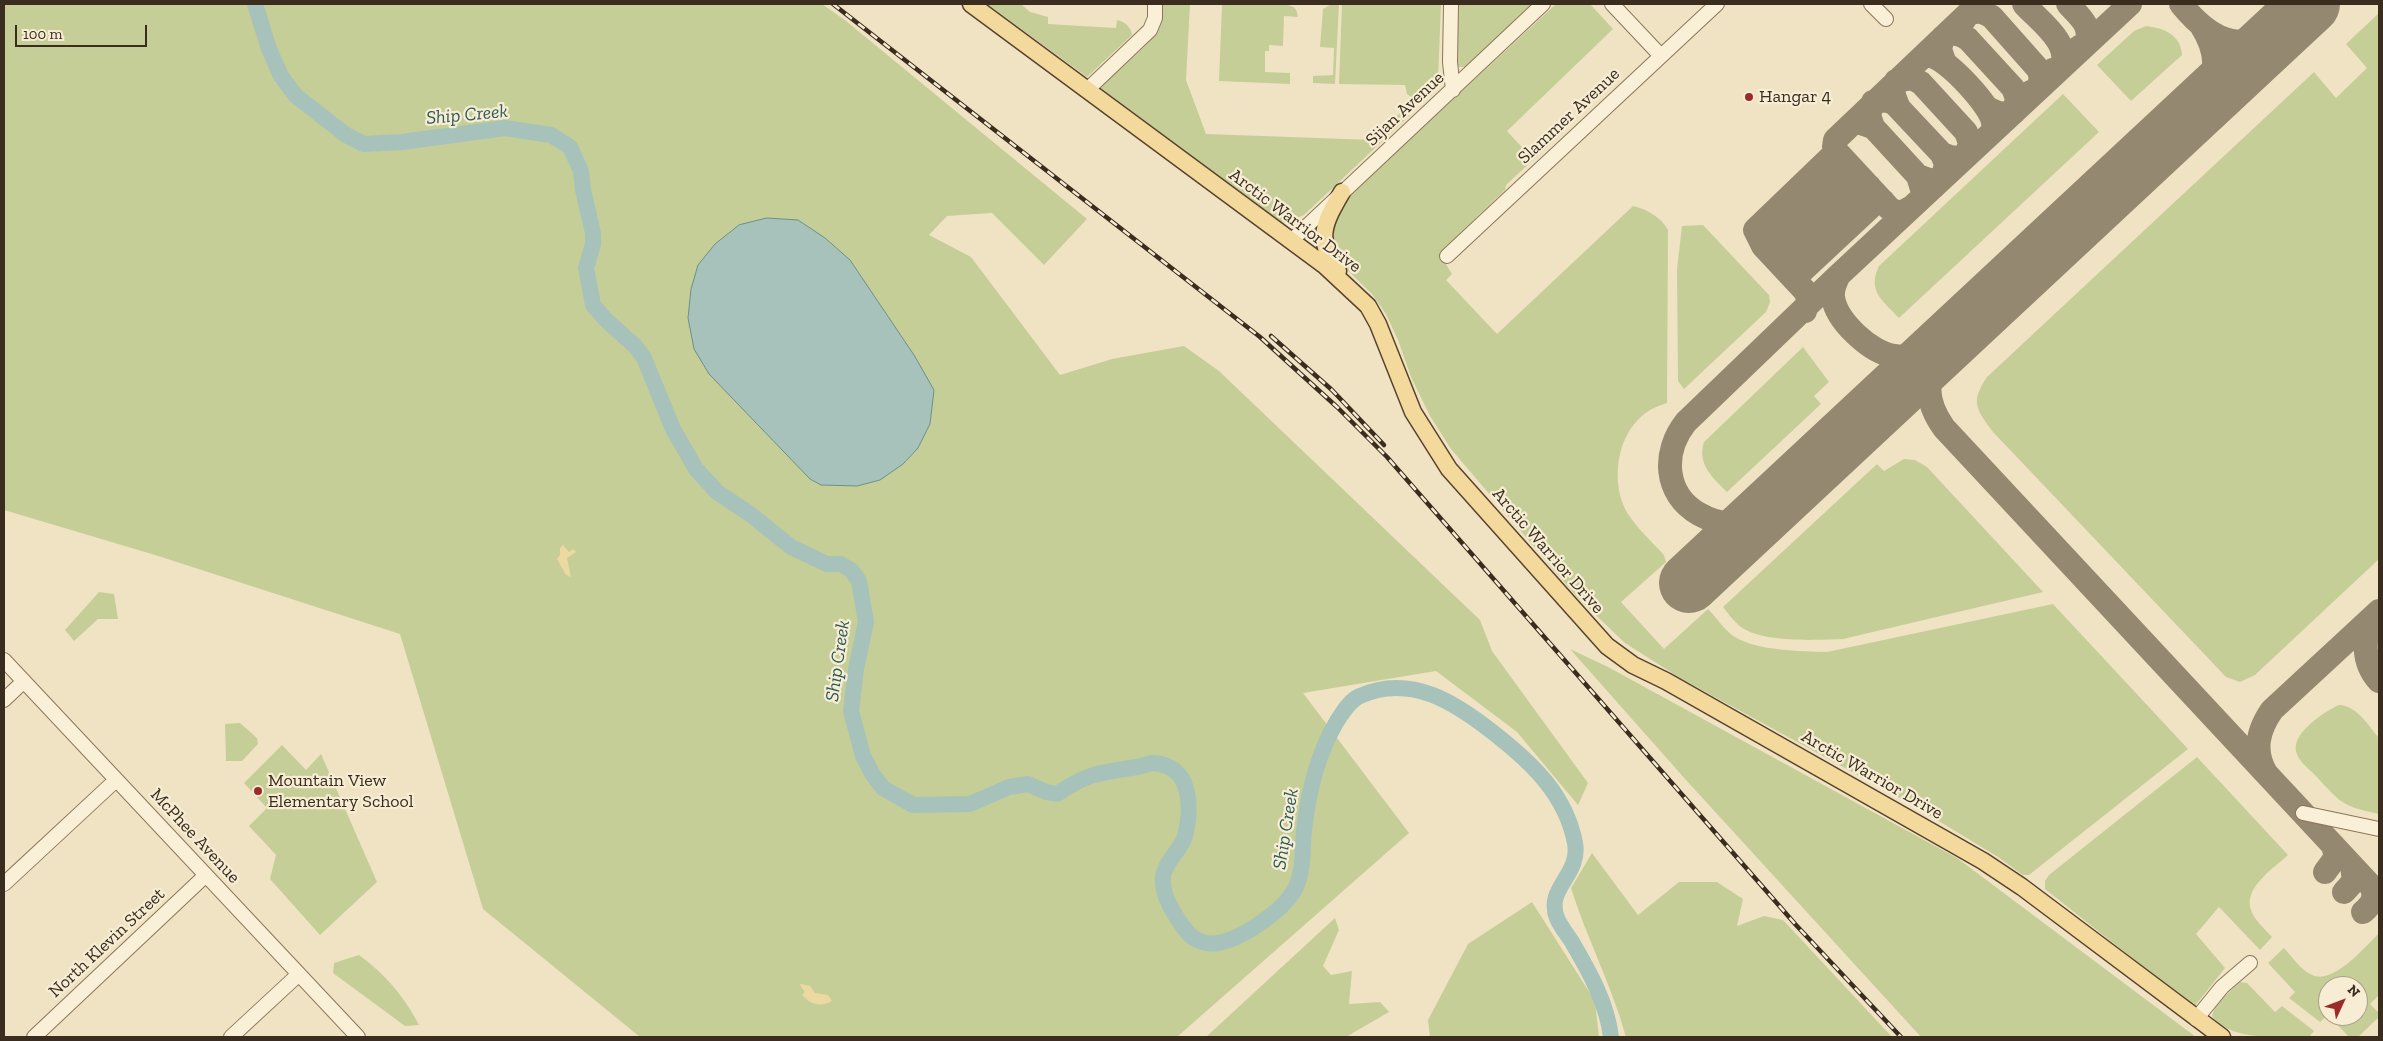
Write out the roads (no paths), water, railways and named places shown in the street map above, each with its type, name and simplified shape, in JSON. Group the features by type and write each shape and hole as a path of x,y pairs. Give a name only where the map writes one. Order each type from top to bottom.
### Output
{"main road":[{"name":"Arctic Warrior Drive","path":"971,4 1291,241 1348,286 1368,306 1378,324 1403,390 1434,448 1514,543 1607,646 1633,665 1666,681 1983,861 2022,887 2222,1037"},
{"path":"1342,192 1327,218 1324,232 1325,248 1332,263 1348,286"},
{"name":"Arctic Warrior Drive","path":"2196,1019 2214,1037"}],"street":[{"path":"1087,90 1150,30 1155,18 1155,4"},
{"path":"1451,4 1450,62 1453,90"},
{"name":"Sijan Avenue","path":"1291,241 1543,4"},
{"path":"1612,4 1661,56"},
{"name":"Slammer Avenue","path":"1448,256 1717,4"},
{"path":"1871,4 1886,19"},
{"name":"McPhee Avenue","path":"4,660 358,1037"},
{"path":"4,700 24,681"},
{"path":"4,884 116,780"},
{"path":"2303,813 2379,830"},
{"name":"North Klevin Street","path":"34,1037 206,875"},
{"path":"2196,1019 2222,987 2250,963"},
{"path":"231,1037 299,974"}],"water":[{"path":"767,218 798,220 825,238 850,260 914,355 934,390 930,424 918,448 903,464 880,480 857,486 821,485 810,479 709,374 694,349 688,318 691,289 698,265 715,244 739,225"}],"waterway":[{"name":"Ship Creek","path":"255,4 269,49 281,76 296,96 346,135 364,144 402,142 505,128 551,135 570,147 581,171 583,190 593,233 593,244 586,268 593,305 606,320 635,346 644,358 673,429 696,469 717,492 750,514 791,547 827,564 841,564 851,570 859,581 866,622 856,669 851,711 863,756 873,775 883,788 913,805 970,804 1009,787 1028,784 1046,792 1057,794 1078,781 1096,774 1152,763 1167,766 1176,772 1182,780 1186,790 1188,813 1185,836 1170,860 1163,876 1166,897 1172,910 1191,936 1203,942 1218,943 1239,936 1262,922 1291,896 1299,880 1302,866 1306,817 1311,788 1319,760 1330,733 1353,700 1379,690 1397,688 1415,690 1432,695 1449,702 1465,712 1509,745 1545,781 1564,810 1575,843 1575,854 1573,864 1556,898 1557,918 1591,976 1606,1012 1611,1037"}],"railway":[{"path":"833,4 1260,337 1337,407 1387,457 1796,925 1901,1037"},
{"path":"1271,336 1332,390 1384,445"}],"place":[{"name":"Hangar 4","path":"1749,97"},
{"name":"Mountain View Elementary School","path":"258,791"}]}
